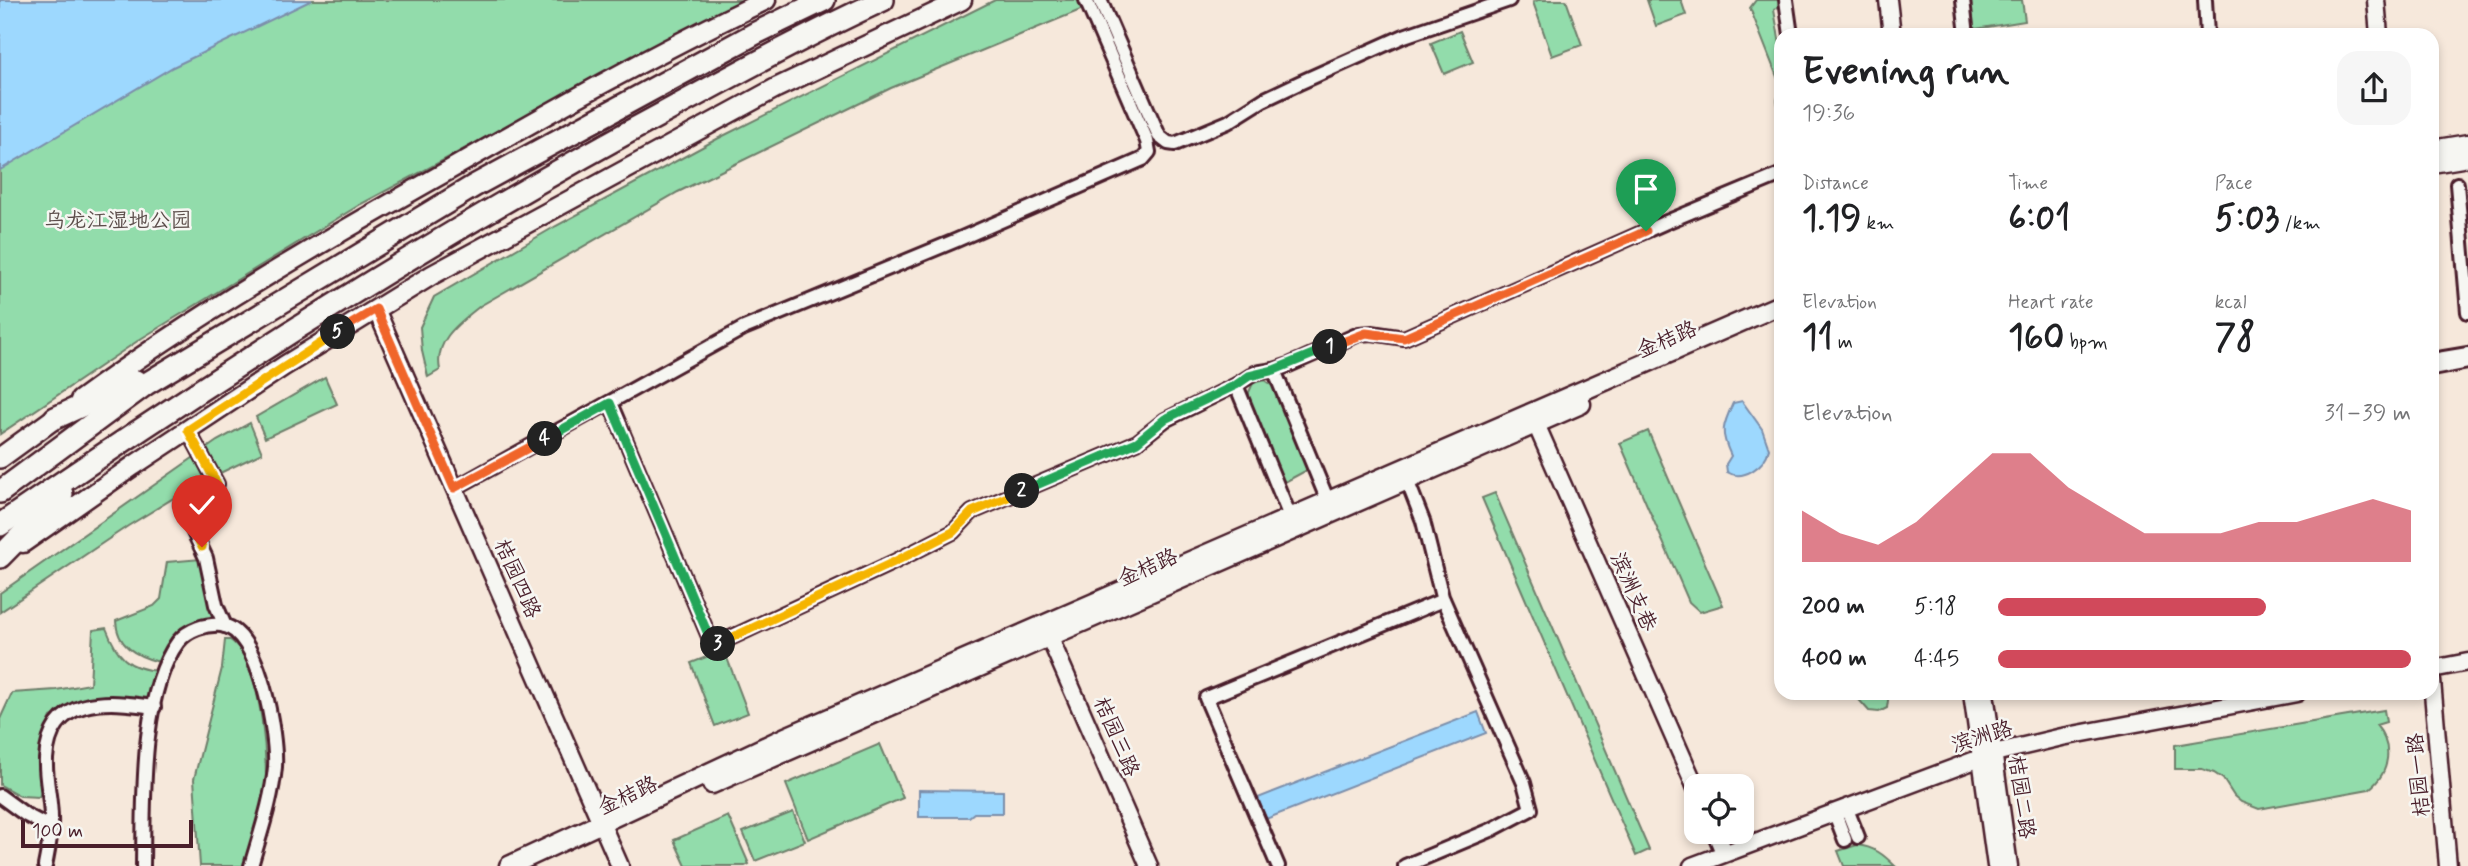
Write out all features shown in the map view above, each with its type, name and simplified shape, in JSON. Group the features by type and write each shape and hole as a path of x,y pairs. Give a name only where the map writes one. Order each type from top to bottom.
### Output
{"highway":[{"path":"0,492 146,384 474,186 756,33 824,0"},
{"path":"0,525 118,444 370,281 566,165 829,25 883,0"},
{"path":"55,418 204,349"},
{"path":"0,558 62,493 118,444"}],"main road":[{"path":"0,458 102,384 227,301 343,230 548,114 766,0"},
{"path":"0,558 307,351 445,268 776,88 962,0"},
{"path":"2439,149 2468,144"},
{"path":"2439,162 2468,157"},
{"path":"1534,418 1774,308"},
{"name":"金桔路","path":"534,866 603,827 1047,630 1534,418 1774,318"},
{"path":"509,866 603,827"}],"street":[{"path":"454,488 744,328 957,240 1147,156 1147,141 1086,0"},
{"path":"1100,0 1159,136 1168,143 1175,144 1228,122 1263,100 1404,36 1509,0"},
{"path":"1786,0 1790,28"},
{"path":"1878,0 1882,28"},
{"path":"1888,0 1891,28"},
{"path":"1963,0 1966,28"},
{"path":"2206,0 2207,28"},
{"path":"2376,0 2378,28"},
{"path":"610,403 713,646 953,532 972,512 1137,442 1165,419 1255,373 1274,370 1359,334 1372,332 1404,338 1774,177"},
{"path":"2457,184 2468,312"},
{"name":"桔园四路","path":"376,309 620,866"},
{"path":"2439,359 2468,354"},
{"path":"2439,368 2468,362"},
{"path":"1274,370 1330,507"},
{"path":"1236,385 1293,523"},
{"name":"滨洲支巷","path":"1534,418 1690,774"},
{"path":"188,430 217,484 181,504 206,558 216,605 225,626 241,636 253,656 274,740 273,779 251,866"},
{"path":"1404,474 1423,521 1437,585 1524,783 1531,809 1490,830 1405,866"},
{"path":"1278,866 1206,698 1443,600"},
{"path":"144,866 146,778 158,687 171,654 182,637 198,628 225,626"},
{"name":"桔园三路","path":"1047,630 1149,866"},
{"path":"2439,667 2468,662"},
{"name":"桔园二路","path":"1974,700 2009,866"},
{"name":"桔园二路","path":"1985,700 1996,866"},
{"name":"滨洲路","path":"1692,866 1987,755 2062,737 2260,700"},
{"name":"桔园一路","path":"2434,700 2448,866"},
{"path":"45,866 51,828 46,756 56,724 71,711 93,704 117,703 154,707"},
{"path":"0,796 26,815 51,828"},
{"path":"1840,809 1852,839"},
{"path":"1721,844 1724,852"}],"green space":[{"name":"乌龙江湿地公园","path":"292,0 743,0 361,204 142,338 0,434 0,160"},
{"path":"995,0 1079,0 1083,9 891,88 678,192 480,306 444,341 439,359 440,370 428,377 420,327 434,297 556,226 717,139"},
{"path":"1566,0 1582,45 1552,56 1533,2"},
{"path":"1647,0 1681,0 1686,15 1656,26"},
{"path":"1756,0 1782,0 1782,4 1774,10 1777,28 1774,28 1774,69 1750,8"},
{"path":"1968,0 2022,0 2025,21 1969,28"},
{"path":"1460,31 1473,62 1444,74 1431,43"},
{"path":"325,377 337,404 265,438 256,417"},
{"path":"1264,380 1274,387 1309,469 1283,483 1249,403 1249,392 1253,383"},
{"path":"250,423 262,453 195,485 128,526 0,612 0,593 217,441"},
{"path":"1648,431 1723,605 1700,612 1689,602 1620,443"},
{"path":"1495,493 1649,850 1636,856 1482,498"},
{"path":"201,559 214,616 184,628 159,662 129,649 120,637 116,621 154,606 161,599 167,562"},
{"path":"106,628 114,646 131,664 159,671 150,698 146,702 108,698 86,702 51,717 44,733 42,789 39,797 20,796 0,785 0,719 12,693 90,684 93,630"},
{"path":"225,640 230,640 241,652 257,693 265,745 266,793 258,831 246,866 200,866 194,779 222,668"},
{"path":"724,650 748,713 715,726 691,663"},
{"path":"1859,700 1888,700 1887,708 1879,712 1869,711"},
{"path":"2384,710 2386,722 2376,725 2385,741 2387,758 2382,775 2369,789 2259,809 2241,802 2223,779 2214,773 2202,769 2175,769 2175,745"},
{"path":"880,744 903,798 808,839 786,784"},
{"path":"793,812 805,841 755,861 743,832"},
{"path":"728,816 749,864 686,866 674,840"},
{"path":"1857,845 1878,852 1895,866 1844,866 1838,851"}],"water":[{"path":"0,0 312,0 173,67 0,170"},
{"path":"1742,401 1762,429 1769,449 1763,461 1752,471 1733,475 1727,472 1726,464 1731,456 1724,430 1733,403"},
{"path":"1478,712 1486,733 1266,819 1258,798"},
{"path":"919,790 1003,791 1003,813 974,813 969,817 919,817"}],"route":[{"path":"202,547 181,504 217,484 188,430 376,309 454,488 610,403 713,646 953,532 972,512 1137,442 1165,419 1255,373 1289,365 1359,334 1372,332 1404,338 1646,231"}]}
